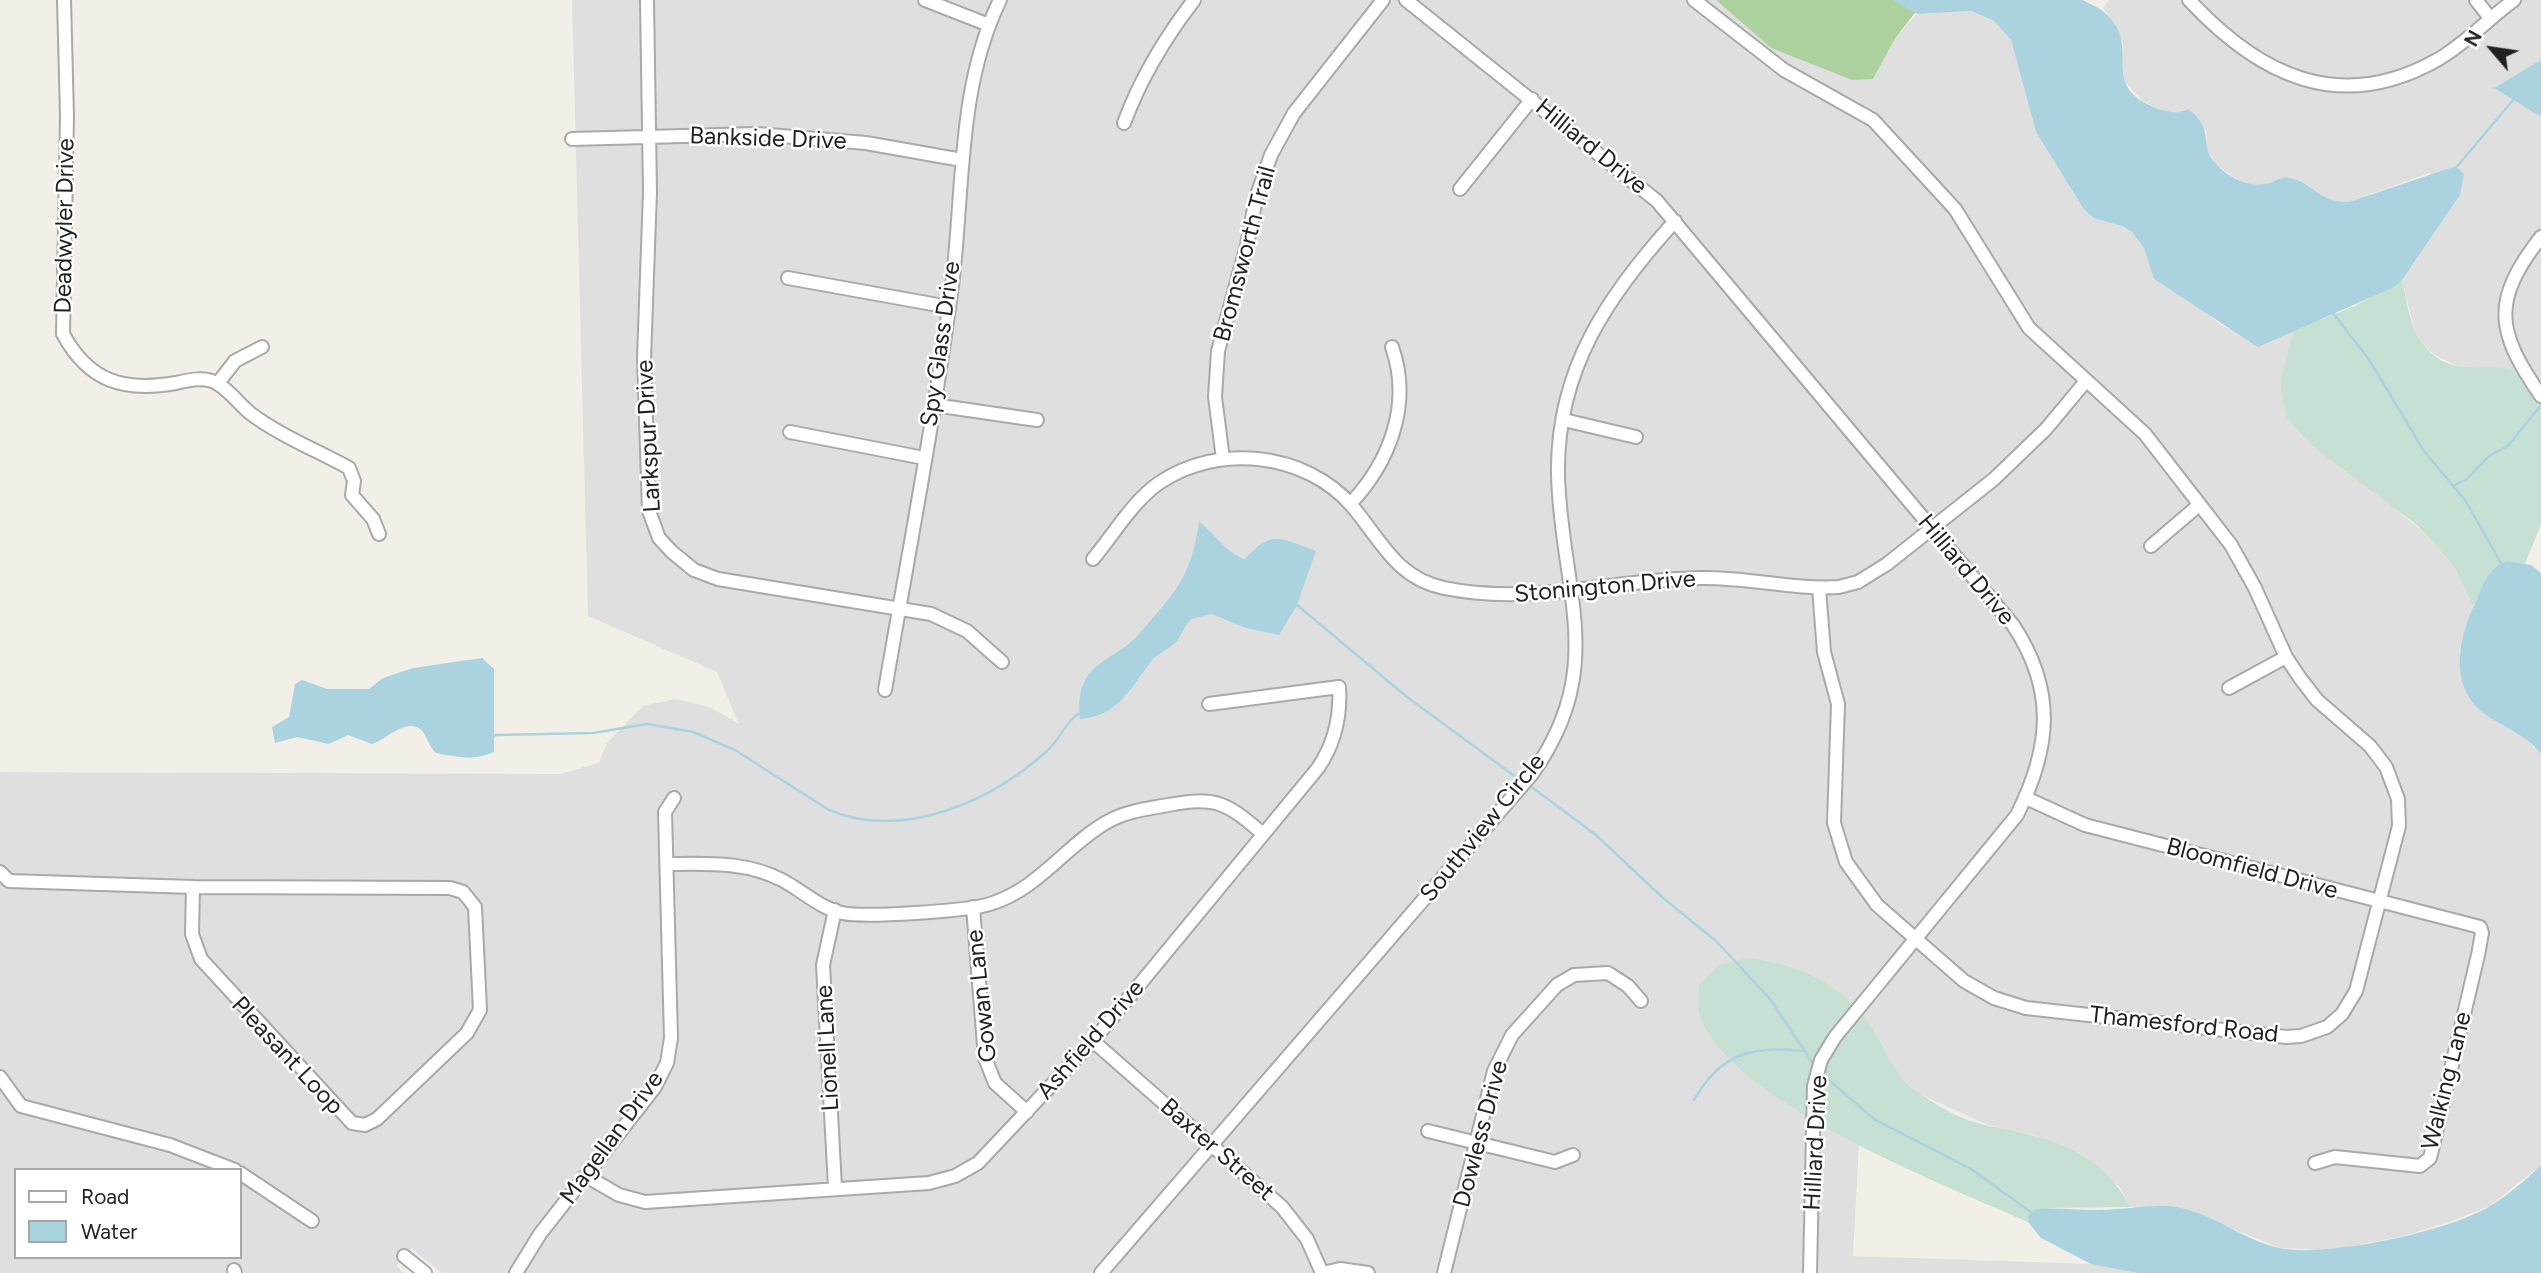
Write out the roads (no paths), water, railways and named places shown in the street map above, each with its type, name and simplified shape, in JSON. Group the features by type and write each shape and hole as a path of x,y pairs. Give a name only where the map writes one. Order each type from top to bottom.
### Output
{"street":[{"name":"Deadwyler Drive","path":"64,0 67,116 63,334 75,356 89,371 105,378 144,387 197,380 218,383"},
{"name":"Larkspur Drive","path":"647,0 649,137 644,358 646,468 649,511 659,538 694,570 718,579 931,614 950,621 1002,662"},
{"path":"925,0 989,24"},
{"name":"Spy Glass Drive","path":"885,690 949,307 962,160 981,50 1000,0"},
{"path":"1124,123 1140,83 1159,47 1194,0"},
{"name":"Bromsworth Trail","path":"1223,459 1215,397 1218,351 1247,245 1256,198 1272,155 1294,113 1383,0"},
{"name":"Hilliard Drive","path":"1406,0 1637,183 1675,221 2012,625 2037,667 2044,709 2043,736 2037,772 2017,815 1835,1037 1817,1072 1810,1273"},
{"name":"Thamesford Road","path":"1694,0 1784,70 1873,120 1955,209 2029,328 2145,434 2244,566 2286,657 2317,700 2379,756 2395,785 2399,826 2350,1003 2327,1027 2295,1037 2012,1005 1976,989 1915,941 1863,891 1846,862 1839,843 1833,803 1838,704 1824,652 1819,588"},
{"path":"2476,0 2490,18"},
{"path":"2197,3 2225,38 2264,64 2308,80 2356,84 2391,79 2440,58 2514,0"},
{"path":"1460,190 1532,99"},
{"name":"Bankside Drive","path":"572,139 791,136 866,143 962,160"},
{"name":"Southview Circle","path":"1101,1273 1544,757 1562,721 1574,681 1577,627 1558,475 1564,420 1575,372 1596,322 1630,270 1675,221"},
{"path":"2541,237 2516,270 2509,289 2505,316 2514,355 2541,396"},
{"path":"788,278 949,307"},
{"path":"262,347 234,361 218,383 251,414 349,468 354,481 352,495 373,519 379,534"},
{"path":"1350,504 1378,472 1389,446 1401,384 1392,347"},
{"name":"Stonington Drive","path":"1093,559 1130,511 1159,483 1189,468 1223,459 1265,459 1291,467 1327,485 1350,504 1396,564 1431,585 1513,596 1704,578 1819,588 1851,584 1870,575 2021,456 2086,381"},
{"path":"934,405 1037,420"},
{"path":"1564,420 1636,436"},
{"path":"790,432 924,458"},
{"path":"2151,546 2199,505"},
{"path":"2229,688 2286,657"},
{"name":"Ashfield Drive","path":"586,1176 619,1195 645,1202 835,1187 929,1183 955,1176 989,1154 1093,1041 1318,768 1328,751 1338,719 1339,687 1209,704"},
{"name":"Magellan Drive","path":"516,1273 540,1234 655,1087 667,1063 671,1038 665,813 674,798"},
{"name":"Bloomfield Drive","path":"2025,798 2085,825 2379,903 2477,926 2482,930"},
{"path":"667,864 748,866 779,878 835,910 868,914 973,907 1007,898 1025,889 1096,829 1132,811 1196,800 1217,802 1241,814 1263,834"},
{"name":"Pleasant Loop","path":"0,872 9,881 193,887 450,888 463,892 475,907 482,996 478,1016 467,1033 377,1119 365,1125 352,1123 201,959 192,934 193,887"},
{"name":"Gowan Lane","path":"973,907 985,1058 995,1083 1027,1112"},
{"name":"Lionell Lane","path":"835,910 823,965 835,1187"},
{"name":"Walking Lane","path":"2315,1163 2335,1157 2420,1166 2430,1158 2482,930"},
{"name":"Dowless Drive","path":"1444,1273 1494,1071 1502,1053 1557,985 1574,975 1608,973 1628,986 1641,1001"},
{"name":"Baxter Street","path":"1093,1041 1296,1222 1322,1273"},
{"path":"0,1077 21,1106 170,1145 230,1168"},
{"path":"1428,1131 1555,1161 1573,1155"},
{"path":"242,1174 312,1221"},
{"path":"404,1256 425,1273"},
{"path":"1322,1273 1347,1269 1368,1273"}],"water":[{"path":"1893,0 2082,0 2105,13 2116,26 2121,37 2125,81 2130,91 2140,100 2168,112 2188,109 2202,124 2211,157 2233,178 2255,185 2290,178 2331,199 2349,202 2456,166 2464,174 2460,195 2402,280 2392,288 2258,347 2154,279 2144,248 2132,232 2122,226 2093,218 2083,208 2036,132 2011,40 1994,21 1971,11 1917,14"},
{"path":"2541,60 2541,115 2540,116 2494,88"},
{"path":"1199,522 1231,552 1245,559 1263,543 1278,539 1316,551 1297,605 1279,635 1246,628 1212,614 1191,619 1176,642 1153,660 1121,700 1104,713 1080,719 1083,685 1089,674 1140,633 1172,595 1186,571"},
{"path":"2508,561 2531,565 2541,573 2541,754 2529,741 2485,714 2473,703 2461,675 2461,645 2470,615 2488,576 2496,567"},
{"path":"482,658 494,669 494,752 487,755 458,757 436,753 422,731 414,726 402,728 372,744 348,735 329,744 297,737 275,743 272,727 289,717 295,684 302,680 327,689 369,689 383,678 413,668"},
{"path":"2541,1165 2541,1273 2137,1273 2091,1264 2041,1238 2028,1222 2029,1215 2037,1209 2173,1207 2194,1211 2279,1248 2300,1250 2356,1246 2419,1233 2473,1215 2492,1205"}],"waterway":[{"path":"2455,169 2514,99"},
{"path":"2333,313 2368,358 2424,451 2465,500 2502,565"},
{"path":"2455,485 2467,479 2489,456 2508,446 2541,405"},
{"path":"1294,607 1297,605 1407,697 1520,780"},
{"path":"493,738 495,735 593,733 647,724 693,732 735,750 829,810 857,818 887,821 917,818 947,810 1003,784 1050,748 1069,723 1081,713"},
{"path":"1529,785 1596,835 1662,897 1717,942 1770,999 1814,1065"},
{"path":"1694,1100 1715,1072 1739,1056 1768,1050 1803,1051"},
{"path":"1823,1075 1874,1119 1971,1169 2032,1213"}]}
